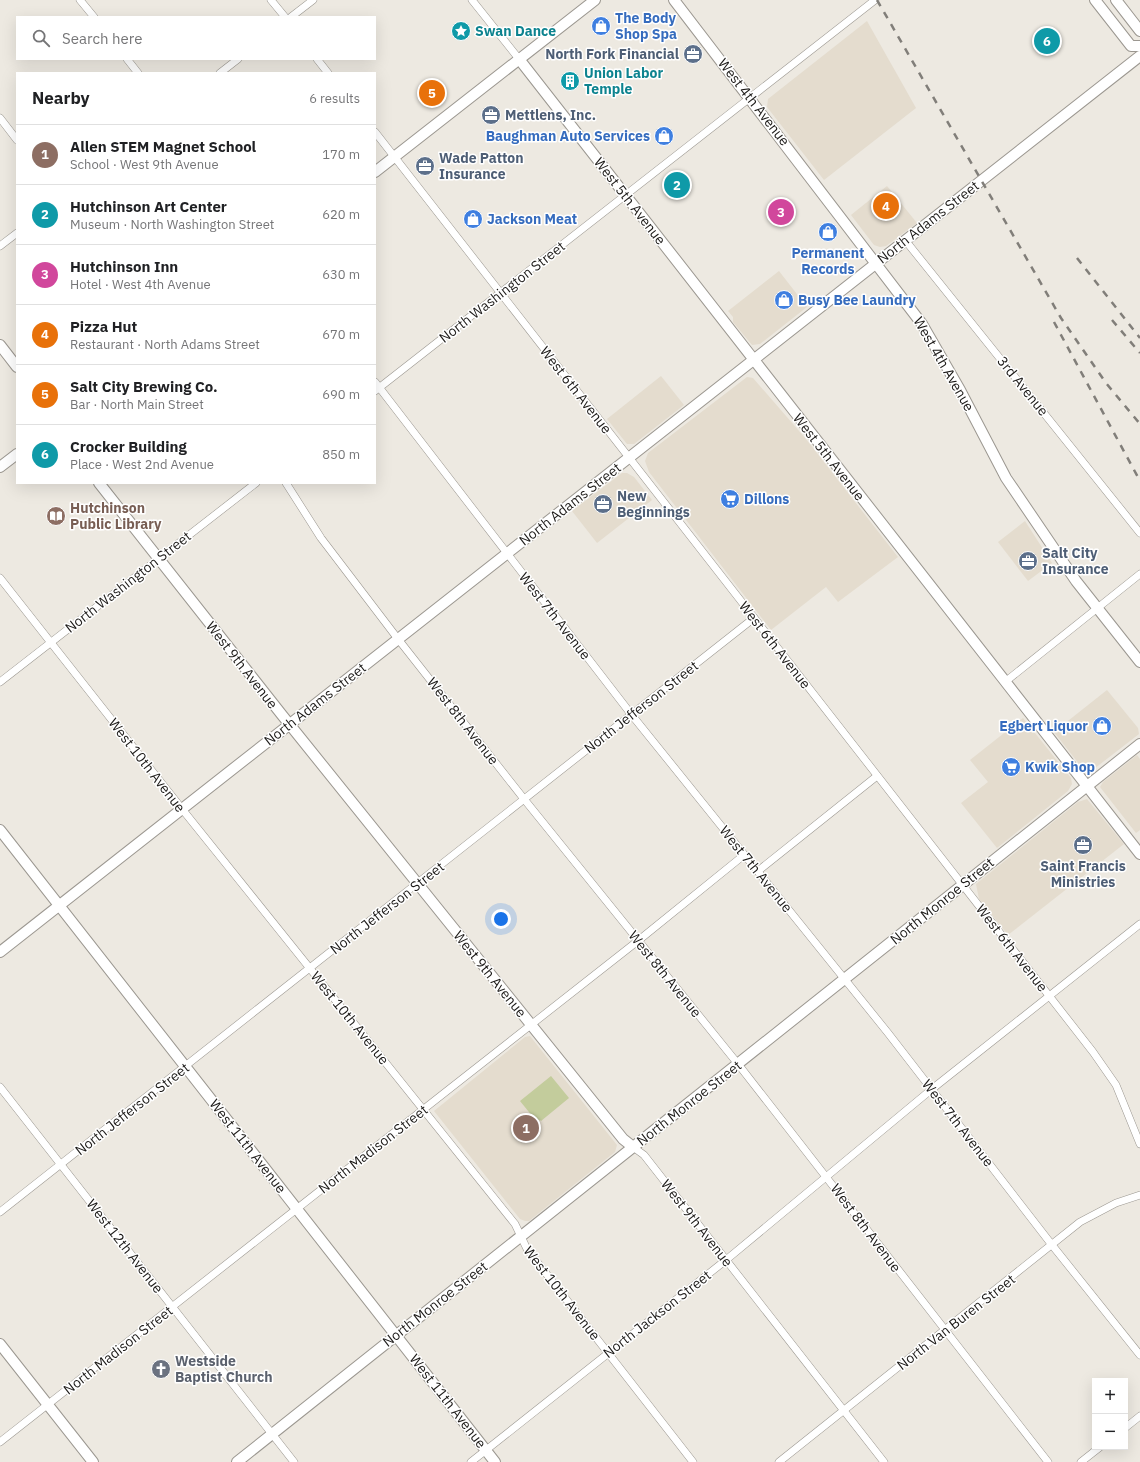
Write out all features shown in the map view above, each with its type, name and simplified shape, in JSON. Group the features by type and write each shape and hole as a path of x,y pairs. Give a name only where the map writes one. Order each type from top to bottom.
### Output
{"street":[{"path":"80,0 93,16"},
{"path":"271,0 284,16"},
{"path":"292,16 313,0"},
{"path":"472,0 519,59"},
{"path":"376,171 595,0"},
{"name":"West 4th Avenue","path":"674,0 877,263 922,324 960,390 1006,478 1047,542 1097,609 1140,662"},
{"name":"North Washington Street","path":"376,387 500,294 875,0"},
{"path":"1095,0 1131,46 1140,46"},
{"path":"1116,0 1140,31"},
{"name":"North Adams Street","path":"0,952 1140,56"},
{"name":"West 5th Avenue","path":"519,59 1140,854"},
{"path":"128,60 137,72"},
{"path":"221,72 237,60"},
{"path":"319,60 327,72"},
{"path":"0,118 16,139"},
{"name":"West 6th Avenue","path":"376,133 1111,1076 1124,1102 1140,1144"},
{"path":"0,246 16,234"},
{"name":"3rd Avenue","path":"905,240 1140,533"},
{"path":"0,345 16,366"},
{"name":"West 7th Avenue","path":"376,387 507,553 631,714 844,979 1140,1355"},
{"path":"0,467 16,455"},
{"name":"West 9th Avenue","path":"100,484 623,1139 644,1155 884,1462"},
{"name":"North Washington Street","path":"0,682 255,484"},
{"name":"West 8th Avenue","path":"287,484 321,538 398,639 524,800 738,1064 1048,1462"},
{"path":"1005,682 1140,574"},
{"name":"West 10th Avenue","path":"0,578 182,810 515,1224 527,1249 692,1462"},
{"name":"North Jefferson Street","path":"0,1212 186,1067 754,618"},
{"name":"North Monroe Street","path":"237,1462 1140,744"},
{"path":"758,871 877,776"},
{"name":"West 11th Avenue","path":"0,830 496,1462"},
{"name":"North Madison Street","path":"0,1442 639,940 744,855"},
{"name":"North Jackson Street","path":"471,1462 726,1260 932,1090 1140,924"},
{"name":"West 12th Avenue","path":"0,1087 294,1462"},
{"name":"North Van Buren Street","path":"779,1462 1080,1222 1140,1194"},
{"path":"0,1344 93,1462"},
{"path":"1128,1426 1140,1416"},
{"path":"1081,1462 1096,1450"}],"shaded area":[{"path":"867,21 916,108 824,180 767,107 768,99"},
{"path":"887,186 917,223 886,246 880,247 874,245 851,215"},
{"path":"779,271 807,307 760,344 752,345 733,322 733,317 728,311"},
{"path":"661,376 684,405 634,444 627,444 607,419"},
{"path":"747,377 753,378 806,439 898,557 838,602 826,587 771,630 649,472 645,461 648,453"},
{"path":"622,473 627,473 634,477 652,500 597,543 572,511"},
{"path":"1025,521 1052,563 1028,581 998,542"},
{"path":"1107,690 1138,728 1139,734 1090,772 1079,764 1054,732"},
{"path":"1023,718 1071,778 1072,784 1068,791 997,848 961,803 988,782 970,760"},
{"path":"1137,755 1140,759 1140,830 1136,833 1100,787 1103,782"},
{"path":"1087,799 1124,844 1008,935 979,899 976,884 1078,802"},
{"path":"530,1036 617,1145 615,1152 529,1221 525,1221 520,1219 434,1111 525,1037"}],"green space":[{"path":"551,1076 569,1098 541,1121 540,1120 537,1122 520,1101"}],"railway":[{"path":"877,0 1061,318 1106,383 1140,424"},
{"path":"1077,258 1140,338"},
{"path":"1112,320 1140,353"},
{"path":"1054,322 1140,481"}],"place":[{"name":"The Body Shop Spa","path":"601,26"},
{"name":"Swan Dance","path":"461,31"},
{"name":"Crocker Building","path":"1047,41"},
{"name":"North Fork Financial","path":"693,54"},
{"name":"Union Labor Temple","path":"570,81"},
{"name":"Salt City Brewing Co.","path":"432,93"},
{"name":"Mettlens, Inc.","path":"491,115"},
{"name":"Baughman Auto Services","path":"664,136"},
{"name":"Wade Patton Insurance","path":"425,166"},
{"name":"Hutchinson Art Center","path":"677,185"},
{"name":"Pizza Hut","path":"886,206"},
{"name":"Hutchinson Inn","path":"781,212"},
{"name":"Jackson Meat","path":"473,219"},
{"name":"Permanent Records","path":"828,232"},
{"name":"Busy Bee Laundry","path":"784,300"},
{"name":"Dillons","path":"730,499"},
{"name":"New Beginnings","path":"603,504"},
{"name":"Hutchinson Public Library","path":"56,516"},
{"name":"Salt City Insurance","path":"1028,561"},
{"name":"Egbert Liquor","path":"1102,726"},
{"name":"Kwik Shop","path":"1011,767"},
{"name":"Saint Francis Ministries","path":"1083,845"},
{"name":"Allen STEM Magnet School","path":"526,1128"},
{"name":"Westside Baptist Church","path":"161,1369"}]}
